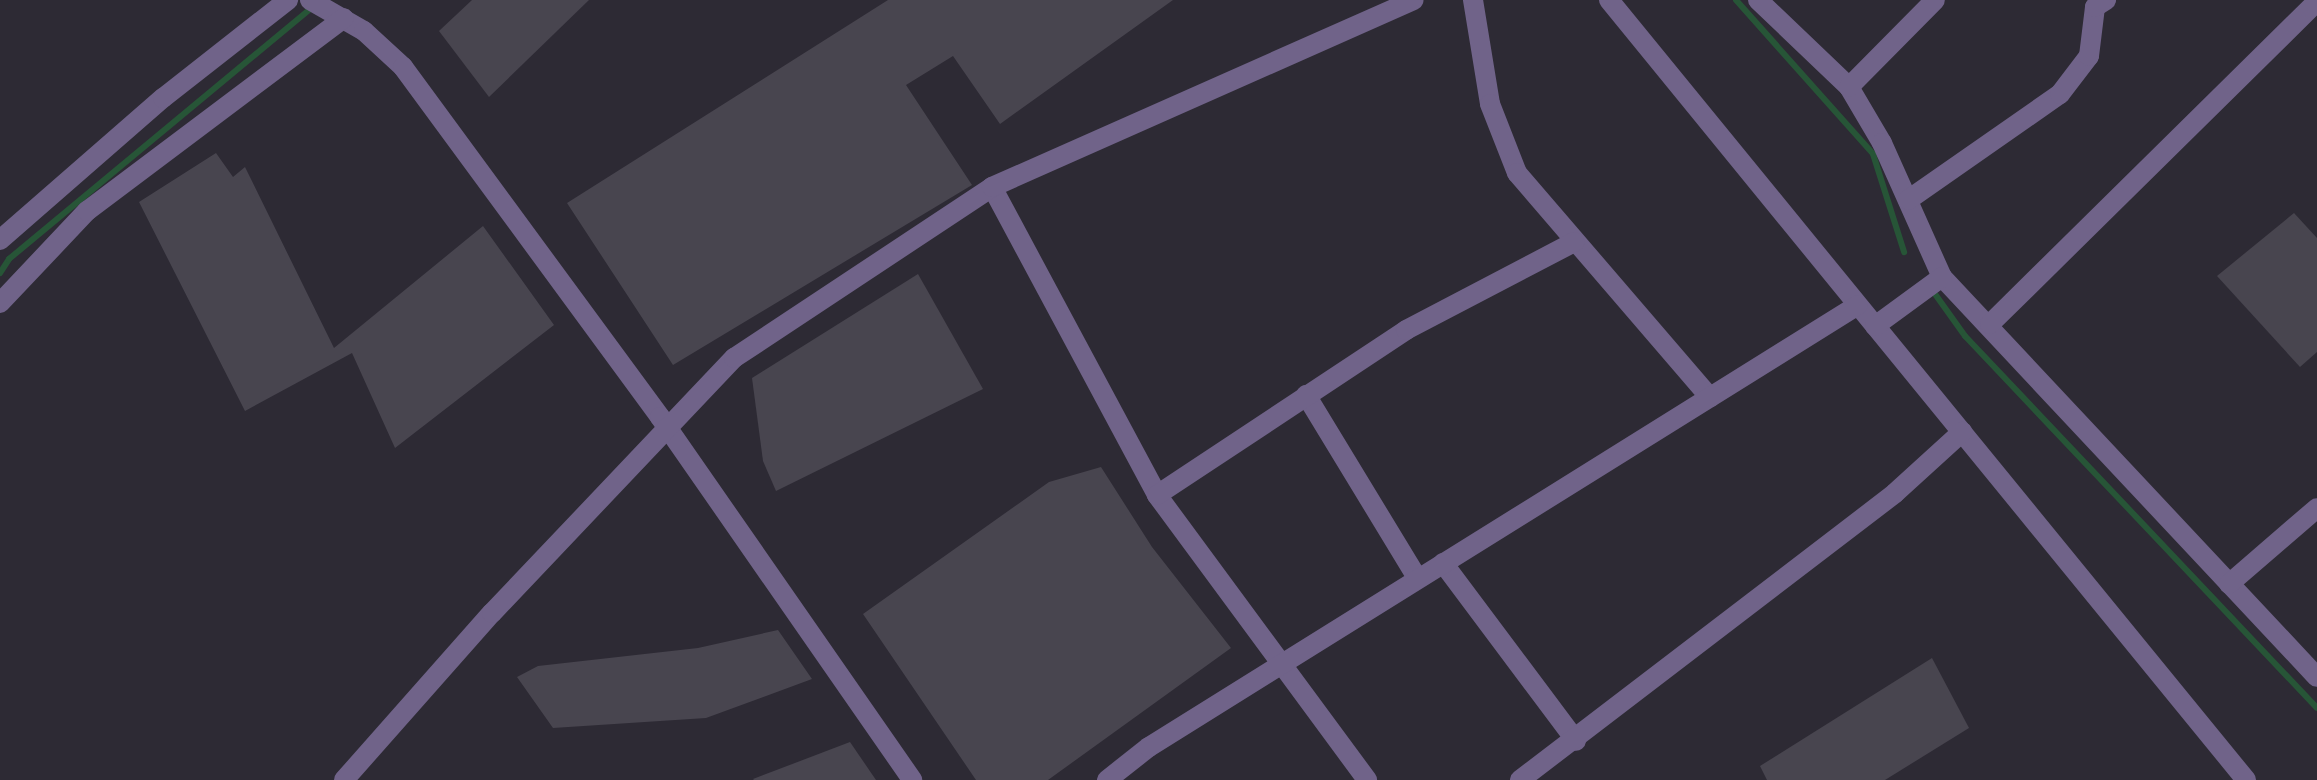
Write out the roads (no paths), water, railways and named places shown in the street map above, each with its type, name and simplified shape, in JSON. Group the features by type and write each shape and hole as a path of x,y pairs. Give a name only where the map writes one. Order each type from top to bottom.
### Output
{"street":[{"path":"0,240 163,98 288,0"},
{"path":"310,0 344,18 403,67 665,426 912,780"},
{"path":"344,780 665,426 755,342 992,187 1413,0"},
{"path":"1473,0 1490,104 1517,173 1710,397"},
{"path":"1609,0 2246,780"},
{"path":"1758,0 1849,87 1908,200 1942,277 1990,324 2317,677"},
{"path":"1849,87 1935,0"},
{"path":"1908,200 2060,94 2089,56 2095,7 2106,0"},
{"path":"1990,324 2317,2"},
{"path":"0,303 87,211 344,18"},
{"path":"992,187 1157,495 1278,666 1367,780"},
{"path":"1157,495 1406,330 1574,242"},
{"path":"1875,326 1942,277"},
{"path":"1107,780 1278,666 1858,305"},
{"path":"1306,395 1418,579"},
{"path":"1520,780 1576,741 1895,493 1962,432"},
{"path":"2229,584 2317,508"},
{"path":"1443,563 1576,741"}],"waterway":[{"path":"1736,0 1873,154 1904,252"},
{"path":"0,273 9,259 313,7"},
{"path":"1935,294 1965,336 2317,708"}]}
